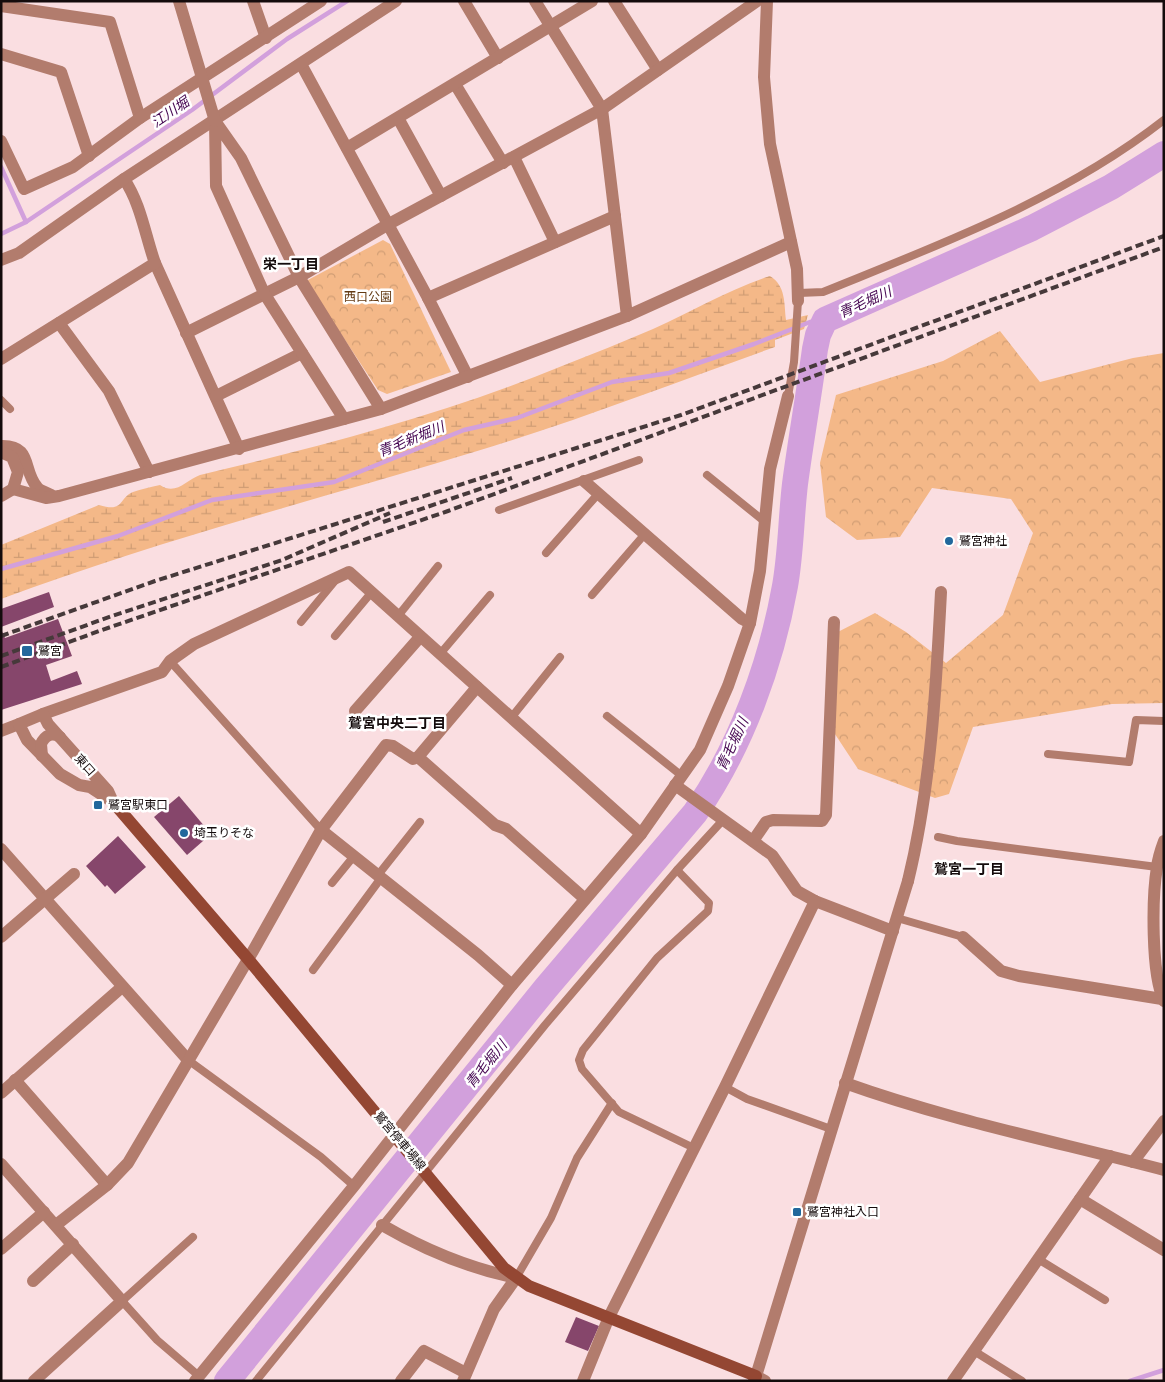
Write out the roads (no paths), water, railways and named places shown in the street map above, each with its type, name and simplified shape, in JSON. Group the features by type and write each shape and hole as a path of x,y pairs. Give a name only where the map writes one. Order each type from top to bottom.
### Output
{"main road":[{"name":"鷲宮停車場線","path":"113,802 248,959 493,1255 516,1278 530,1286 758,1379"}],"street":[{"path":"179,1 215,121 216,186 264,293 344,419"},
{"path":"253,1 266,38"},
{"path":"1,141 24,189 73,167 140,118 321,1"},
{"path":"1,260 19,253 124,179 396,1"},
{"path":"464,1 498,58"},
{"path":"535,1 602,109 628,316"},
{"path":"347,148 592,1"},
{"path":"614,1 658,70"},
{"path":"186,333 299,277 440,196 602,109 757,1"},
{"path":"767,1 764,77 770,144 791,242 798,301"},
{"path":"1,6 110,22 140,118"},
{"path":"1,54 61,72 88,156"},
{"path":"300,64 428,298 468,377"},
{"path":"455,84 508,160 555,242"},
{"path":"398,118 440,196"},
{"path":"215,121 241,158 299,277 382,408"},
{"path":"124,179 140,210 146,238 155,263 240,449"},
{"path":"428,298 615,216"},
{"path":"13,489 40,497 55,497 240,449 382,408 628,316 791,242"},
{"path":"1,359 155,263"},
{"path":"59,323 109,391 149,472"},
{"path":"216,396 302,354"},
{"path":"197,1378 354,1186 397,1138 512,984 641,834 680,784 707,734 741,655 750,623 760,570 771,461 788,396"},
{"path":"1,446 13,447 21,452 36,486 55,497"},
{"path":"1,452 12,457 17,468 17,479 13,489 1,496"},
{"path":"584,481 742,619 750,623"},
{"path":"1,731 43,714 162,672 170,662 194,644 349,572 641,834"},
{"path":"758,1379 831,1129 908,881 922,815 935,699 941,592"},
{"path":"753,841 766,822 773,820 822,821 826,814 834,622"},
{"path":"356,711 420,637"},
{"path":"56,1225 107,1185 128,1163 322,830 386,746 393,746 413,759 418,757 477,687"},
{"name":"東口","path":"43,714 48,724 108,791 113,802"},
{"name":"東口","path":"19,724 26,740 67,779 90,787 113,802"},
{"path":"42,756 40,744 45,736 51,734 60,737"},
{"path":"418,757 495,825 506,829 585,898"},
{"path":"680,784 720,819 772,855 797,891 815,902 892,931"},
{"path":"322,830 512,984"},
{"path":"963,937 1001,971 1019,976 1163,1000 1157,867 1164,841"},
{"path":"1,849 188,1060"},
{"path":"1,937 74,874"},
{"path":"582,1381 609,1317 725,1087 815,902"},
{"path":"1,1093 122,987"},
{"path":"15,1080 107,1185"},
{"path":"845,1083 879,1096 1164,1170"},
{"path":"1132,1162 1164,1121"},
{"path":"953,1381 1110,1156"},
{"path":"1,1164 74,1244 122,1302 42,1378"},
{"path":"1080,1199 1164,1250"},
{"path":"1,1249 44,1212"},
{"path":"382,1225 420,1247 467,1266 516,1278 494,1309 464,1377 424,1351 401,1381"},
{"path":"33,1281 74,1244"}],"lane":[{"path":"788,396 797,338 798,301 998,221 1132,145 1164,120"},
{"path":"1,400 10,409"},
{"path":"499,510 639,460"},
{"path":"707,475 765,522"},
{"path":"546,553 598,494"},
{"path":"592,595 644,534"},
{"path":"398,616 438,566"},
{"path":"302,622 337,578"},
{"path":"335,636 371,593"},
{"path":"440,654 490,595"},
{"path":"511,718 560,657"},
{"path":"170,662 322,830"},
{"path":"607,716 680,784"},
{"path":"1048,754 1130,762 1136,720 1164,722"},
{"path":"256,1381 424,1170 720,819"},
{"path":"313,970 420,822"},
{"path":"938,837 1157,867"},
{"path":"332,884 354,856"},
{"path":"677,870 709,902 708,911 657,958 580,1056 582,1069 620,1112 694,1148"},
{"path":"897,918 963,937"},
{"path":"188,1060 321,1157 354,1186"},
{"path":"725,1087 747,1099 831,1129"},
{"path":"516,1278 551,1218 577,1158 612,1103"},
{"path":"193,1237 122,1302 197,1378"},
{"path":"1038,1259 1105,1300"},
{"path":"974,1350 1022,1381"}],"waterway":[{"name":"江川堀","path":"1,234 26,222 192,110 287,39 347,1"},
{"name":"青毛堀川","path":"227,1381 546,988 695,813 726,761 752,704 772,645 779,615 787,573 795,484 815,349 818,335 825,320 1032,228 1111,187 1164,154"},
{"path":"1,167 26,222"},
{"name":"青毛新堀川","path":"1,569 118,536 212,500 334,482 464,430 517,418 612,382 669,373 754,344 810,322 825,320"},
{"path":"1130,1381 1164,1370"}],"railway":[{"path":"1,636 155,581 681,415 1164,236"},
{"path":"1,667 102,630 448,511 1164,247"},
{"path":"383,522 512,478"},
{"path":"1,656 112,616 282,560 390,513"}],"place":[{"name":"鷲宮神社","path":"949,541"},
{"name":"鷲宮","path":"27,651"},
{"name":"鷲宮駅東口","path":"98,805"},
{"name":"埼玉りそな","path":"184,833"},
{"name":"鷲宮神社入口","path":"797,1212"}],"district":[{"name":"栄一丁目","path":"291,264"},
{"name":"鷲宮中央二丁目","path":"397,723"},
{"name":"鷲宮一丁目","path":"969,869"}],"park label":[{"name":"西口公園","path":"368,297"}]}
